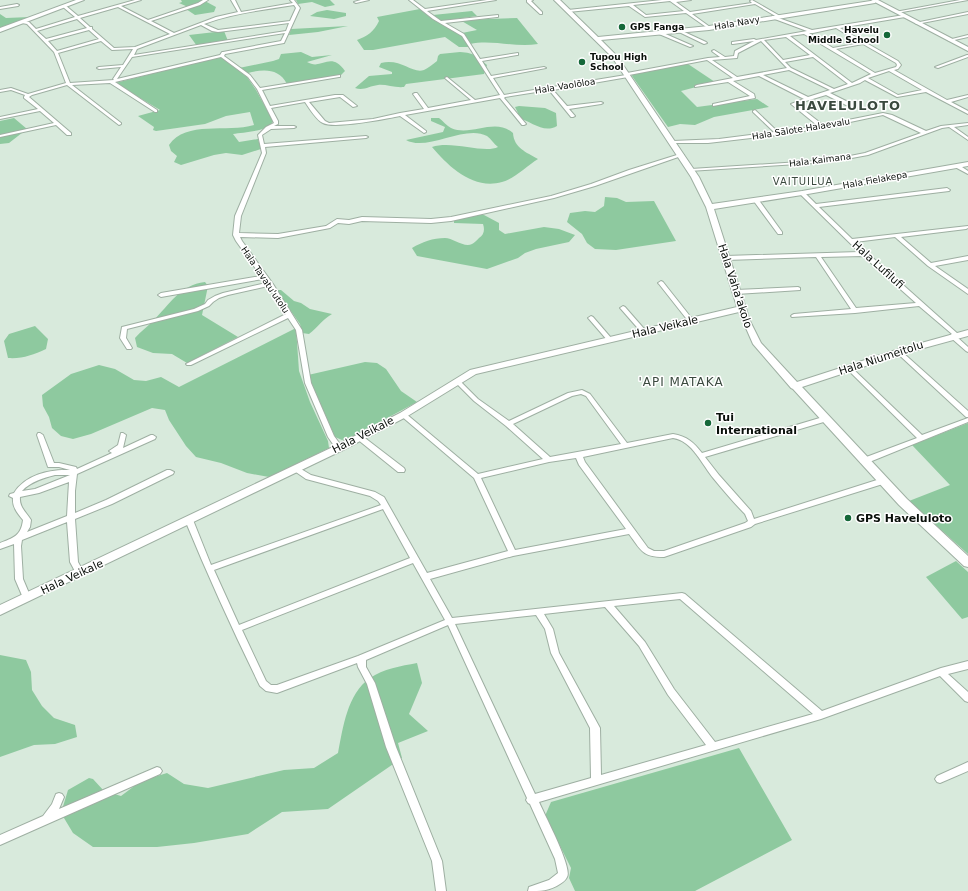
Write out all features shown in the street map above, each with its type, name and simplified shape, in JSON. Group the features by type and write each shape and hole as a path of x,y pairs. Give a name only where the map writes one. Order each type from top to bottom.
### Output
{"main road":[{"path":"0,30 81,0"},
{"path":"876,0 968,49"}],"street":[{"path":"35,30 139,0"},
{"path":"147,21 199,4 205,0 211,0"},
{"path":"233,0 240,13"},
{"path":"355,1 367,0"},
{"path":"411,0 440,22 463,35 502,97 524,124"},
{"path":"426,10 494,0"},
{"path":"531,0 528,1 540,13"},
{"name":"Hala Vaha'akolo","path":"557,0 614,56 691,170 710,207 750,333 757,344 883,481 968,562"},
{"path":"568,11 672,0 689,0"},
{"path":"672,0 709,28"},
{"path":"752,0 775,16 813,32"},
{"name":"Hala Navy","path":"597,39 709,28 876,0"},
{"path":"897,12 966,0"},
{"path":"355,1 359,5"},
{"path":"0,91 11,89 28,95 68,84 115,80 222,56 223,53 279,44 283,42 298,8 294,2 240,13 201,24 136,48 113,49 79,17 64,6"},
{"path":"629,4 645,16 688,13 756,3"},
{"path":"0,8 17,5"},
{"path":"118,6 173,34"},
{"path":"917,23 968,13"},
{"path":"440,22 497,16"},
{"path":"732,43 813,32 904,16"},
{"path":"23,22 28,23 56,52 68,84 120,124"},
{"path":"201,24 218,31 291,22"},
{"path":"45,42 90,28"},
{"path":"822,127 793,105 874,74 897,68 898,64 838,28"},
{"path":"680,31 705,43"},
{"path":"132,56 287,32"},
{"path":"660,33 691,46"},
{"path":"806,33 874,74"},
{"path":"786,36 851,84"},
{"path":"950,40 968,36"},
{"path":"56,52 102,39"},
{"path":"714,51 725,58 736,57 736,52 761,40"},
{"path":"761,40 790,69 833,90"},
{"path":"832,49 864,43"},
{"path":"115,80 122,66 132,56 136,48"},
{"path":"478,60 517,54"},
{"name":"Hala Tavatu'utolu","path":"222,56 249,76 259,89 276,123 260,135 264,154 238,216 236,235 270,284 299,330 308,383 331,437 339,448"},
{"path":"783,61 812,56"},
{"path":"937,67 968,56"},
{"name":"Hala Vaolōloa","path":"306,101 325,124 373,120 426,109 627,75 708,59 725,58"},
{"path":"708,59 735,78"},
{"path":"99,68 122,66"},
{"path":"490,77 544,68"},
{"path":"697,86 790,69"},
{"path":"890,70 968,113"},
{"path":"758,74 808,99"},
{"path":"259,89 339,76"},
{"path":"447,78 460,91 474,101"},
{"path":"865,78 897,96 927,90"},
{"path":"115,80 155,111"},
{"path":"715,105 752,97 752,95 729,80"},
{"path":"549,88 573,116"},
{"path":"826,93 848,104"},
{"path":"415,94 426,109"},
{"path":"28,95 26,97 69,134"},
{"path":"269,107 341,96 355,106"},
{"path":"948,101 968,96"},
{"path":"566,108 601,104"},
{"path":"0,118 41,110"},
{"path":"755,110 778,134"},
{"path":"400,114 424,132"},
{"name":"Hala Sālote Halaevalu","path":"673,142 731,140 822,127 887,115 924,132"},
{"path":"0,136 57,124"},
{"name":"Hala Kaimana","path":"691,170 830,161 866,154 941,127 968,124"},
{"path":"268,128 294,127"},
{"path":"951,127 968,139"},
{"path":"263,146 366,137"},
{"path":"236,235 278,236 328,227 337,221 349,222 362,219 431,221 451,220 559,195 682,155"},
{"name":"Hala Fielakepa","path":"710,207 802,193 968,164"},
{"path":"957,166 968,173"},
{"path":"814,206 947,190"},
{"name":"Hala Lufilufi","path":"802,193 864,254 922,304 968,350"},
{"path":"756,200 780,233"},
{"path":"851,241 966,227"},
{"path":"896,235 930,265 968,292"},
{"path":"726,258 864,254"},
{"path":"818,256 855,311"},
{"path":"930,265 968,258"},
{"path":"161,295 265,277"},
{"path":"661,283 692,321"},
{"path":"129,348 123,338 124,328 196,310 207,305 212,298 270,284"},
{"path":"736,292 798,289"},
{"path":"794,316 922,304"},
{"path":"623,308 644,332"},
{"name":"Hala Veikale","path":"0,610 339,448 403,415 473,372 742,309"},
{"path":"189,364 289,315"},
{"path":"591,318 610,340"},
{"name":"Hala Niumeitolu","path":"794,386 899,352 968,333"},
{"path":"899,352 968,415"},
{"path":"849,368 922,439"},
{"path":"457,381 476,400 508,424 549,460"},
{"path":"508,424 570,394 582,392 588,395 625,445"},
{"path":"403,415 477,477 512,553"},
{"path":"702,456 825,419"},
{"path":"864,461 968,420"},
{"path":"40,435 51,465 59,465 73,470 72,517 74,563 80,573"},
{"path":"27,598 19,579 16,546 26,527 27,520 16,511 13,496 18,487 24,483 55,473 73,476 121,446 123,435"},
{"path":"477,477 549,460 648,440 681,436 702,456 716,477 748,513 752,522"},
{"path":"100,460 153,437"},
{"path":"360,437 401,470"},
{"path":"579,455 582,463 630,531 645,550 653,554 664,554 748,525 752,522 883,481"},
{"path":"296,468 309,478 372,494 381,498 450,621 531,800 560,859 563,875 552,884 533,891"},
{"path":"0,546 126,495 170,472"},
{"path":"209,569 385,506"},
{"path":"189,520 209,569 237,629 263,683 269,688 277,689 362,658 450,621 682,596 821,715"},
{"path":"425,577 512,553 630,531"},
{"path":"237,629 415,559"},
{"path":"607,604 642,644 671,692 713,748"},
{"path":"539,612 549,629 555,653 594,728 596,781"},
{"path":"362,658 362,667 371,683 392,747 437,861 441,891"},
{"path":"531,800 713,748 821,715 941,672 968,664"},
{"path":"941,672 968,698"},
{"path":"940,779 968,766"},
{"path":"0,840 157,771"},
{"path":"46,819 56,806 59,797"}],"green space":[{"path":"181,0 203,0 216,7 214,12 195,15 186,9 188,7 179,3 182,2"},
{"path":"296,0 330,0 335,5 325,7 312,2 298,4"},
{"path":"420,9 437,21 462,33 477,30 460,20 517,18 538,44 521,45 487,42 470,44 469,47 459,47 445,37 373,50 364,50 357,40 372,31 379,21 377,17"},
{"path":"327,10 346,13 346,16 334,19 310,16 317,12"},
{"path":"472,11 477,16 442,21 433,15"},
{"path":"0,14 6,18 30,17 0,28"},
{"path":"348,26 318,32 289,35 291,29"},
{"path":"224,31 228,41 197,46 189,35"},
{"path":"301,52 312,57 332,55 307,62 317,64 330,61 335,62 345,71 340,76 287,84 280,75 275,72 259,71 248,73 239,68 279,59 281,54"},
{"path":"460,52 469,53 481,59 487,65 484,74 406,84 404,87 381,85 364,89 355,88 369,76 392,74 392,72 379,67 381,63 388,62 400,64 420,71 426,69 437,61 440,54"},
{"path":"218,57 222,58 247,77 273,121 270,125 261,129 233,134 239,142 258,139 261,149 242,155 226,153 214,155 181,165 174,162 177,156 171,151 169,145 176,137 186,132 196,130 254,125 250,112 226,116 205,124 156,131 153,130 154,127 138,116 160,110 115,83"},
{"path":"688,64 715,82 681,91 697,107 757,99 769,107 714,117 695,125 680,124 668,127 632,76 633,73"},
{"path":"515,107 545,108 556,113 557,126 547,129 542,128 517,118 518,113"},
{"path":"14,118 27,129 9,143 0,144 0,121"},
{"path":"431,118 439,118 451,128 459,130 491,127 506,129 513,133 518,146 521,149 538,159 516,175 502,182 491,184 472,180 454,169 432,147 449,145 492,149 498,147 487,136 478,133 457,135 424,143 415,143 406,140 443,132 445,127 431,121"},
{"path":"605,197 617,198 626,202 654,201 676,241 616,250 595,249 587,243 582,234 567,222 570,213 585,211 595,212 604,206"},
{"path":"472,212 484,215 499,223 499,230 505,234 544,227 559,229 575,235 569,242 536,249 525,253 518,258 487,269 417,256 412,248 432,240 445,238 466,245 474,243 483,234 483,224 454,223 454,217"},
{"path":"205,282 208,286 202,315 238,337 187,363 172,354 153,353 137,347 135,338 176,296 189,287"},
{"path":"276,290 281,290 294,301 301,303 310,309 332,314 309,334 302,333 300,324"},
{"path":"35,326 48,339 46,349 27,356 8,358 4,341 9,334"},
{"path":"296,328 299,371 310,402 328,441 329,448 269,477 247,473 221,463 196,457 186,446 169,420 165,410 152,408 91,434 73,439 61,436 52,428 49,417 43,406 42,395 71,374 99,365 115,369 134,380 146,381 161,377 179,387"},
{"path":"365,362 377,363 386,369 401,391 417,402 350,438 342,440 335,437 308,375"},
{"path":"968,423 968,554 909,501 950,485 912,445"},
{"path":"956,561 968,572 968,617 962,619 926,577"},
{"path":"0,655 26,660 31,672 32,690 42,706 54,718 75,725 77,737 55,744 34,745 0,757"},
{"path":"417,663 422,683 409,714 428,731 398,743 402,758 328,809 282,812 248,834 194,843 157,847 93,847 73,833 61,813 68,790 89,778 93,779 104,791 121,796 141,781 167,773 184,784 208,788 284,770 314,768 338,753 347,712 356,693 362,685 370,678 381,672 392,668"},
{"path":"739,748 792,840 695,891 575,891 569,878 571,868 545,816 551,802"}],"place":[{"name":"GPS Fanga","path":"622,27"},
{"name":"Havelu Middle School","path":"887,35"},
{"name":"Tupou High School","path":"582,62"},
{"name":"Tui International","path":"708,423"},
{"name":"GPS Haveluloto","path":"848,518"}],"district":[{"name":"HAVELULOTO","path":"848,105"},
{"name":"VAITUILUA","path":"803,181"},
{"name":"'API MATAKA","path":"681,382"}]}
